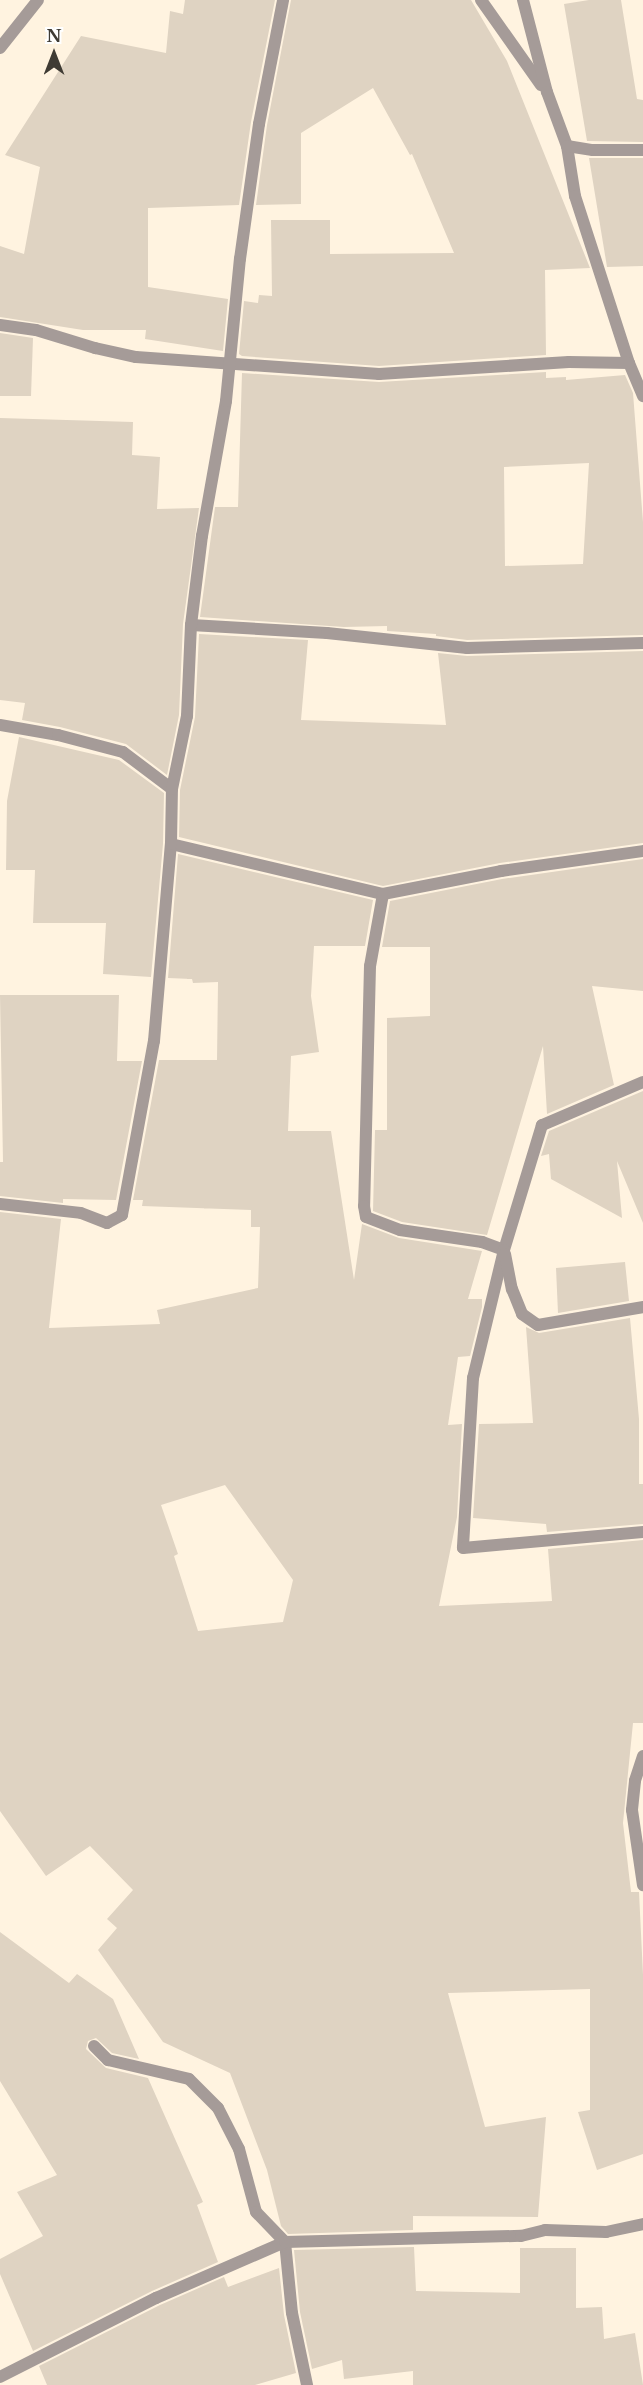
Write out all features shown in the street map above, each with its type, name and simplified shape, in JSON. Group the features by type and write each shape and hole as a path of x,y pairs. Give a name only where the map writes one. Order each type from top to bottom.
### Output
{"street":[{"path":"0,48 38,0"},
{"path":"0,1204 81,1213 107,1223 122,1215 154,1041 171,844 172,789 187,716 191,625 229,363 259,124 283,0"},
{"path":"481,0 547,92"},
{"path":"523,0 547,92 567,146 575,196 629,363 642,391"},
{"path":"567,146 593,150 643,150"},
{"path":"0,325 36,330 94,348 136,357 379,374 569,362 629,363"},
{"path":"191,625 327,633 467,648 643,643"},
{"path":"0,725 58,735 123,752 172,789"},
{"path":"171,844 383,894 501,871 643,851"},
{"path":"383,894 370,966 364,1195 366,1217 400,1230 482,1242 504,1250"},
{"path":"643,1082 542,1125 504,1250 473,1378 463,1548 643,1532"},
{"path":"504,1250 512,1289 522,1314 538,1325 643,1307"},
{"path":"643,1756 635,1780 632,1810 643,1885"},
{"path":"94,2046 108,2060 189,2079 218,2108 239,2149 256,2212 285,2242 292,2313 307,2385"},
{"path":"0,2378 156,2298 285,2242 521,2236 545,2230 606,2232 643,2224"}],"building":[{"path":"185,0 275,0 251,122 239,205 148,208 148,287 228,299 223,351 145,339 146,330 83,330 0,317 0,246 24,254 40,167 5,155 81,36 166,53 170,11 183,14"},
{"path":"291,0 471,0 507,61 590,268 545,270 546,355 379,366 239,354 244,301 258,303 259,295 272,296 271,220 330,220 330,254 454,253 412,154 410,155 373,88 301,133 301,204 256,205 267,125"},
{"path":"589,0 621,0 637,99 643,100 643,142 587,141 564,4"},
{"path":"589,158 643,158 643,266 607,267"},
{"path":"0,333 33,338 31,396 0,396"},
{"path":"546,372 546,378 566,377 566,380 625,375 633,393 643,522 643,635 467,640 436,636 436,634 387,631 387,626 344,627 200,617 215,507 238,507 242,373 379,382","holes":["589,463 583,564 505,566 504,467"]},
{"path":"0,418 133,422 132,455 160,457 157,509 199,508 183,624 179,715 167,775 126,744 22,720 25,703 0,700"},
{"path":"199,634 308,640 301,720 446,725 438,653 467,656 643,651 643,843 500,863 383,886 179,837 180,790 195,717"},
{"path":"19,737 119,760 164,793 163,844 151,977 103,974 106,923 33,923 35,870 6,870 7,801"},
{"path":"178,854 373,900 365,946 314,946 311,996 319,1052 291,1056 288,1131 331,1131 354,1280 362,1224 399,1238 482,1251 468,1299 482,1299 482,1307 470,1356 458,1357 448,1425 462,1424 457,1517 439,1606 552,1601 548,1549 643,1540 643,1723 633,1723 623,1823 631,1892 639,1892 643,1975 643,2154 597,2170 578,2112 590,2110 590,1989 448,1993 485,2127 546,2117 538,2217 413,2216 413,2230 288,2234 281,2226 267,2170 230,2073 163,2042 98,1950 117,1928 107,1919 133,1890 90,1846 46,1876 0,1811 0,1212 61,1219 49,1328 160,1324 157,1310 258,1288 260,1227 251,1227 251,1210 142,1206 143,1200 133,1200 159,1060 217,1060 218,982 193,983 192,979 168,978","holes":["225,1485 293,1580 283,1622 198,1631 174,1556 178,1554 161,1505"]},
{"path":"643,859 643,991 592,986 614,1085 547,1114 543,1046 487,1235 402,1222 373,1211 375,1130 387,1130 387,1018 430,1016 430,947 382,947 390,901 502,879"},
{"path":"0,995 119,995 117,1061 142,1061 116,1200 63,1199 63,1203 0,1196 0,1162 3,1162"},
{"path":"643,1091 643,1223 617,1161 622,1218 551,1179 549,1154 541,1156 549,1131"},
{"path":"625,1262 629,1301 558,1313 556,1268"},
{"path":"630,1318 639,1419 639,1484 643,1484 643,1524 547,1532 546,1524 473,1518 479,1424 533,1423 526,1327 539,1333"},
{"path":"0,1932 69,1983 77,1974 113,1999 139,2059 112,2053 96,2038 88,2041 86,2049 106,2068 148,2078 203,2202 197,2205 218,2262 152,2291 33,2351 0,2274 0,2259 43,2236 17,2192 57,2175 0,2081"},
{"path":"414,2247 416,2291 520,2293 520,2248 576,2248 576,2308 602,2307 604,2339 635,2333 643,2385 413,2385 413,2371 344,2379 342,2360 312,2369 300,2312 294,2250"},
{"path":"279,2268 284,2315 296,2373 255,2385 47,2385 39,2366 160,2305 224,2277 228,2287"}]}
